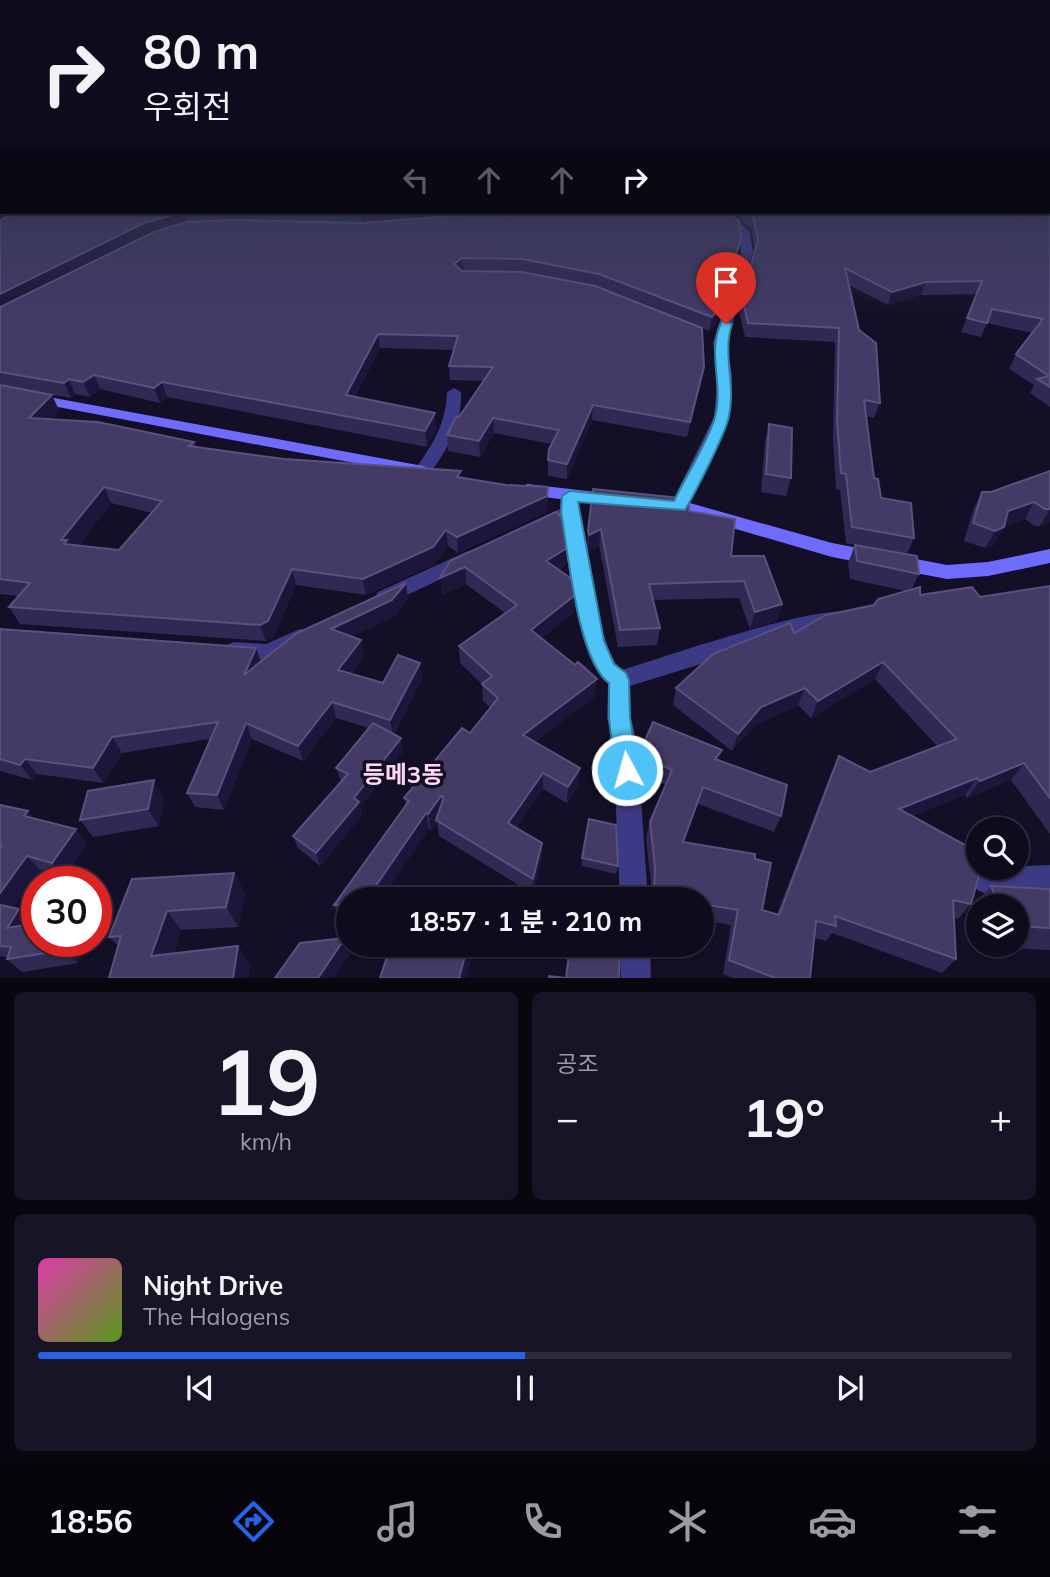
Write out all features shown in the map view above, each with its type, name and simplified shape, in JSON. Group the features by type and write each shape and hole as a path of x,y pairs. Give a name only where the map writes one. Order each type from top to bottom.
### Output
{"street":[{"path":"679,506 722,417 725,376 713,340 747,252 744,231 733,221"},
{"path":"0,393 430,472 447,437 455,407 454,392"},
{"path":"513,488 570,504 625,501"},
{"path":"525,532 570,504"},
{"path":"570,504 594,641 606,670 619,680"},
{"path":"652,504 679,506 832,550 947,572 988,569 1050,556"},
{"path":"364,607 491,548"},
{"path":"619,680 790,628 859,614"},
{"path":"212,649 268,653 313,630"},
{"path":"619,680 619,718 625,742 633,887"},
{"path":"1029,879 1050,879"},
{"path":"635,957 636,978"}],"building":[{"path":"1,221 152,221 0,294"},
{"path":"391,221 739,221 741,239 719,308 712,317 599,274 522,259 462,258 454,264 462,271 522,272 595,286 702,328 704,367 690,422 593,405 567,464 548,460 549,449 559,430 493,418 479,441 447,435 456,417 459,417 493,367 449,366 458,336 378,334 346,395 435,413 425,431 162,382 154,388 94,375 83,382 69,379 64,383 0,372 0,307 154,232 186,222 361,223"},
{"path":"754,221 1050,221 1050,387 1037,379 1049,376 1016,354 1043,319 992,309 987,323 967,318 982,281 926,282 892,292 845,268 859,330 876,343 880,403 864,400 874,478 878,479 881,498 911,503 914,538 852,527 846,474 841,473 837,421 839,328 748,323 742,297 758,239"},
{"path":"0,385 52,395 29,418 98,422 194,442 189,446 284,459 461,471 457,477 506,485 548,487 547,496 457,537 446,530 433,547 363,579 292,569 268,621 260,625 9,607 30,583 0,579","holes":["104,487 162,501 119,550 64,544 67,540 61,540"]},
{"path":"769,424 792,428 791,478 766,474"},
{"path":"1050,471 1050,509 1034,502 1008,511 1004,527 995,531 973,523 982,492 991,492"},
{"path":"593,489 680,498 689,501 689,511 735,519 731,556 764,556 782,604 755,612 744,581 649,584 660,628 620,630 601,529 589,535 588,531"},
{"path":"556,512 562,518 567,548 546,561 572,579 575,595 531,630 575,665 578,662 597,679 523,735 580,768 568,787 543,773 508,823 542,843 533,879 436,820 444,797 441,796 428,814 426,813 375,887 347,887 409,801 404,798 462,728 470,733 498,698 482,684 492,676 459,646 517,605 465,567 440,578 450,561"},
{"path":"855,545 917,556 919,574 857,561"},
{"path":"406,583 392,600 331,629 361,640 338,670 383,683 398,655 420,663 390,720 332,702 298,746 246,723 217,795 187,793 218,722 112,737 93,768 25,759 20,765 0,759 0,629 256,648 244,675 297,633"},
{"path":"1050,586 1050,798 1024,763 980,781 977,778 899,809 966,845 966,880 978,880 974,894 966,894 966,903 953,900 956,959 835,916 836,926 816,921 810,978 775,978 729,960 738,910 714,906 714,887 654,887 650,822 672,770 645,757 646,738 653,722 722,750 715,759 787,785 781,816 703,787 683,842 755,854 755,859 771,863 762,910 779,915 839,756 870,772 957,739 883,662 818,701 805,688 761,707 738,734 676,688 713,654 790,623 794,633 826,615 874,605 878,599 920,587 920,595 972,587 980,597"},
{"path":"373,723 401,738 354,798 359,802 316,853 293,836 348,774 336,768"},
{"path":"154,780 148,809 80,820 88,791"},
{"path":"0,805 28,811 24,816 76,829 52,863 27,856 0,893 2,845"},
{"path":"589,819 616,825 618,866 582,858"},
{"path":"234,873 226,907 167,911 151,956 238,946 233,978 109,978 121,936 112,937 112,929 132,879"},
{"path":"991,886 1050,889 1050,928 1029,927 1029,894 994,894"},
{"path":"0,905 19,909 7,928 21,926 21,957 7,959 11,947 0,946"},
{"path":"336,939 336,951 318,978 275,978 300,943"},
{"path":"387,957 465,957 459,978 380,978"},
{"path":"569,957 620,957 619,978 566,978"}],"district":[{"name":"등메3동","path":"403,775"}],"route":[{"path":"627,770 625,742 619,718 619,680 606,670 594,641 569,512 570,496 679,506 722,417 725,376 720,343 726,324"}]}
